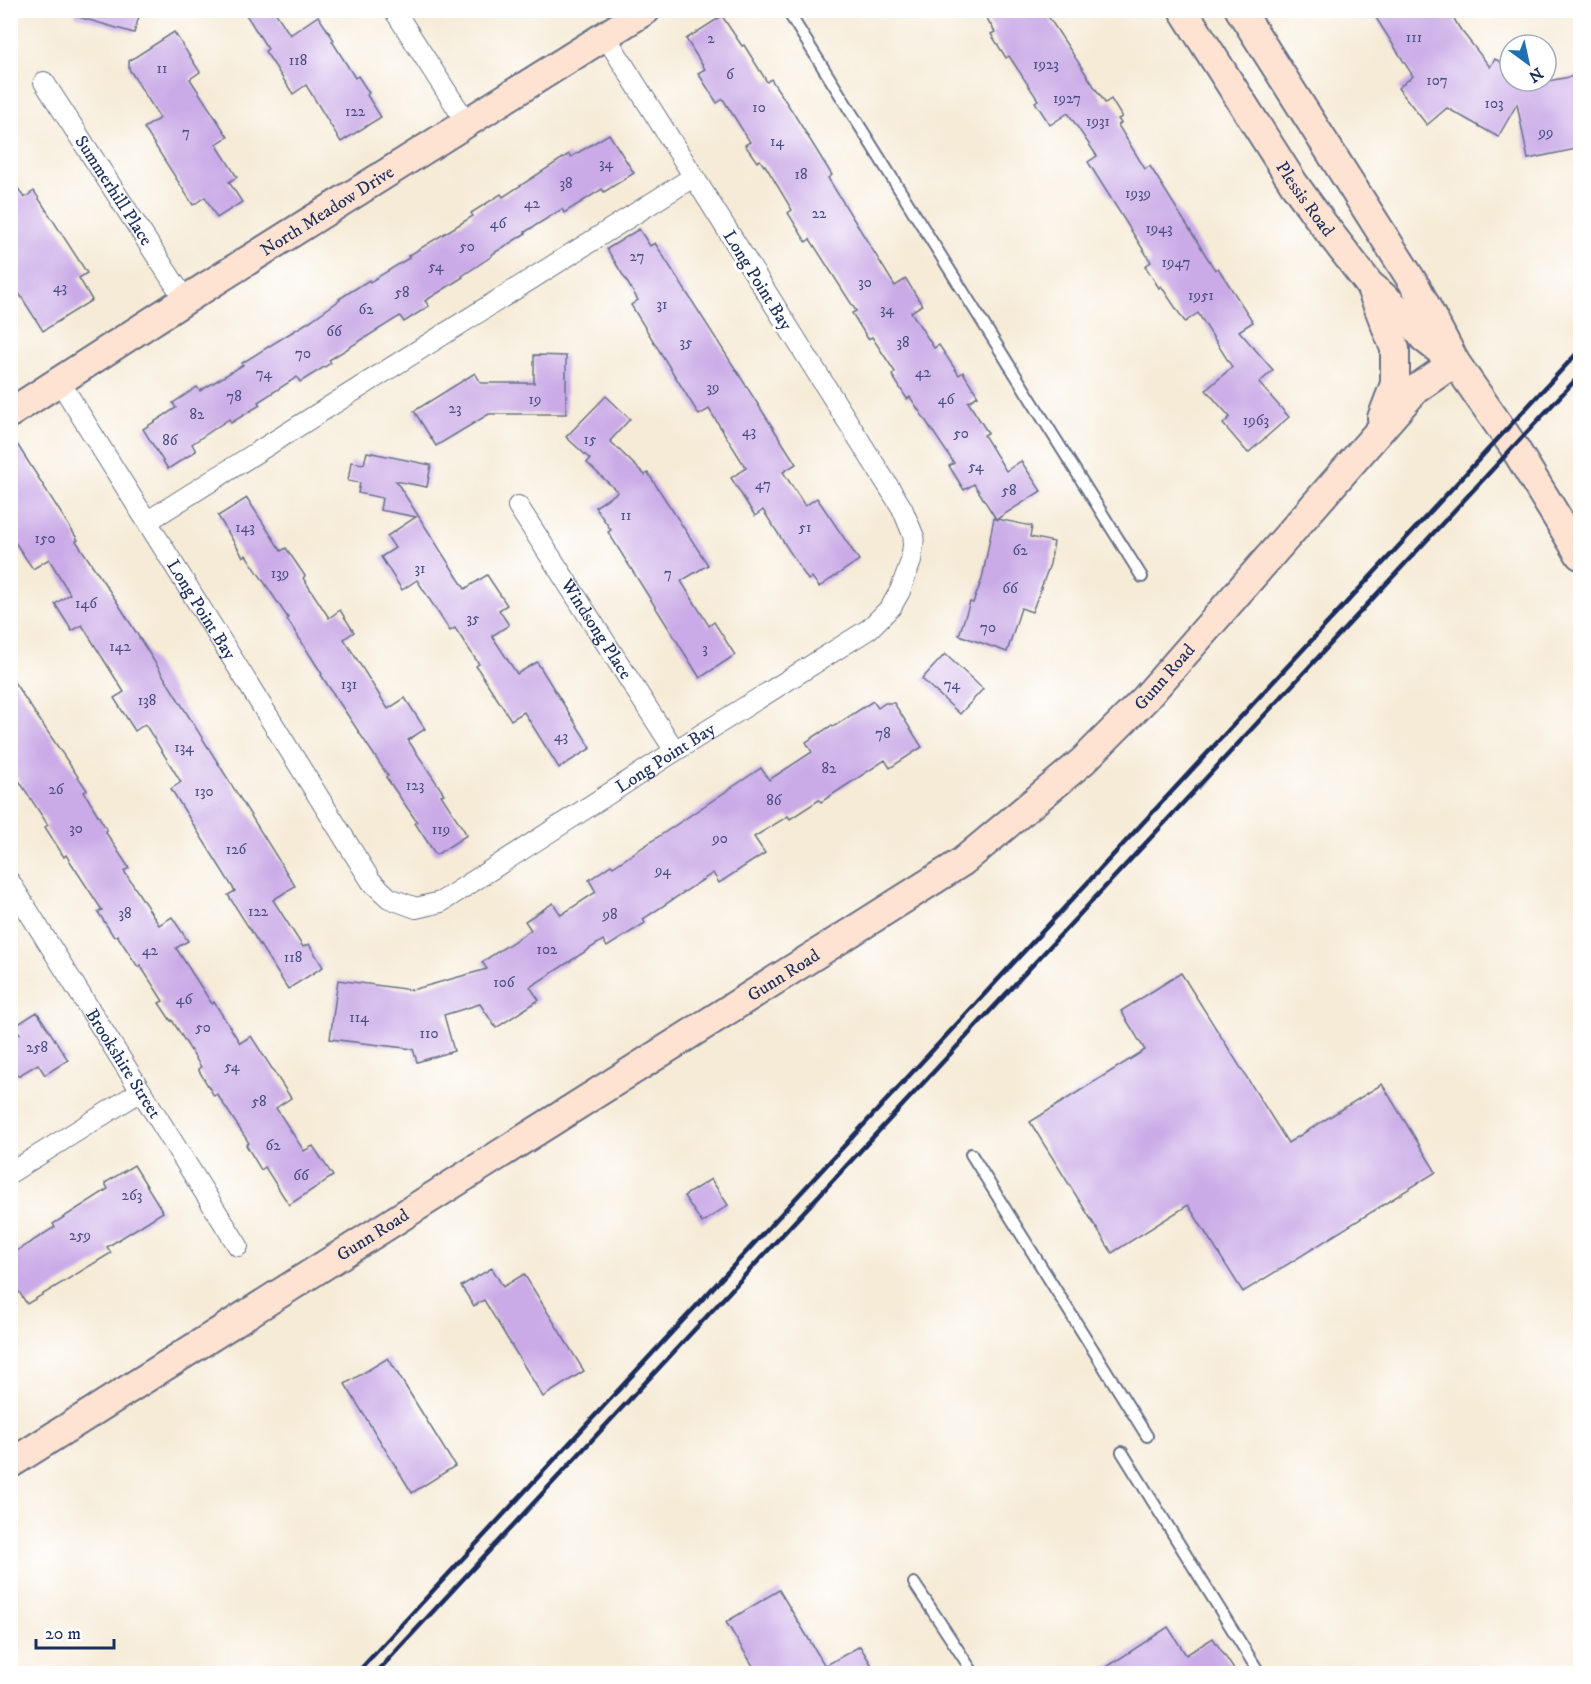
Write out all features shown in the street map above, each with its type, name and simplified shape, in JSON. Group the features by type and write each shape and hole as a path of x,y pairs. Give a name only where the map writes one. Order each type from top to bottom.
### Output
{"street":[{"path":"394,10 466,122"},
{"name":"North Meadow Drive","path":"10,413 646,10"},
{"name":"Plessis Road","path":"1183,10 1294,184 1369,284 1406,316 1424,338 1455,362"},
{"name":"Plessis Road","path":"1240,10 1416,287 1455,362 1509,440 1581,555"},
{"name":"Long Point Bay","path":"60,382 371,881 389,898 416,908 441,902 869,629 891,608 911,561 914,537 902,508 606,37"},
{"name":"Summerhill Place","path":"44,82 185,300"},
{"path":"148,521 693,177"},
{"path":"1369,284 1395,350 1396,368 1395,384 1388,406 1372,439"},
{"name":"Gunn Road","path":"10,1464 962,862 1083,761 1145,699 1416,389 1455,362"},
{"name":"Windsong Place","path":"518,506 675,751"},
{"name":"Brookshire Street","path":"10,882 238,1245"},
{"path":"10,1173 141,1091"}],"lane":[{"path":"787,10 1142,577"},
{"path":"971,1154 1147,1436"},
{"path":"1122,1452 1260,1674"},
{"path":"914,1583 974,1674"}],"building":[{"path":"76,10 141,10 134,33 75,16"},
{"path":"243,10 274,10 290,35 318,16 355,78 358,76 369,93 367,95 381,117 341,142 306,85 293,94 265,51 268,49"},
{"path":"982,10 1044,10 1105,103 1111,99 1122,117 1118,119 1121,123 1118,125 1145,169 1150,166 1215,270 1218,268 1253,322 1239,331 1273,370 1259,383 1289,417 1248,453 1223,424 1230,417 1206,390 1232,367 1198,313 1185,322 1161,286 1159,288 1145,266 1151,262 1088,162 1097,156 1068,113 1050,125 1035,102 1038,100 1009,56 1006,58 991,34 995,32"},
{"path":"1371,10 1449,10 1460,29 1490,67 1495,59 1498,61 1498,93 1558,93 1558,79 1581,75 1581,148 1528,159 1517,104 1498,137 1447,108 1427,125 1398,88 1413,76"},
{"path":"722,16 742,46 744,45 767,82 771,79 794,114 832,175 828,178 895,286 906,279 922,305 911,312 934,348 939,345 959,375 963,372 978,396 968,402 988,433 984,435 1006,471 1021,461 1041,491 997,519 1032,526 1030,537 1054,542 1050,564 1032,612 1021,608 1007,652 959,635 970,602 973,603 982,579 994,518 996,519 974,484 964,490 949,466 954,463 910,397 907,399 892,375 895,372 872,337 868,339 852,313 856,311 810,239 806,242 788,213 792,210 765,165 760,160 757,162 745,145 750,142 723,99 717,103 698,73 705,69 686,39"},
{"path":"174,32 200,72 190,79 228,137 216,144 237,177 229,182 242,202 217,218 205,197 193,205 144,128 160,118 129,69 129,61"},
{"path":"609,134 634,173 604,192 602,189 564,213 562,209 525,232 463,277 425,301 429,306 404,322 400,316 329,360 331,363 300,382 297,377 258,402 260,405 231,423 229,419 192,444 196,451 168,469 143,429 176,408 173,403 197,387 200,391 243,365 242,363 310,321 339,299 409,258 408,256 473,216 471,213 501,194 503,197 569,154 571,157"},
{"path":"10,175 24,198 34,191 87,273 79,278 92,300 43,331 10,279"},
{"path":"639,229 650,246 655,243 796,464 783,472 805,506 817,498 859,560 819,587 812,577 808,580 763,510 755,516 731,478 746,468 709,409 699,415 631,305 638,300 607,249"},
{"path":"534,355 566,356 566,414 489,414 436,446 414,411 475,373 481,383 534,383"},
{"path":"606,396 630,419 610,441 645,475 648,473 708,565 681,581 709,626 714,622 735,655 700,678 608,532 611,530 595,507 618,492 587,463 590,459 566,437"},
{"path":"10,433 295,886 273,900 303,947 309,944 323,967 288,989 228,895 235,891 171,789 181,782 145,724 135,731 114,698 124,692 82,625 72,631 55,604 70,594 49,559 33,569 10,535"},
{"path":"367,452 431,465 427,487 396,481 465,589 487,575 507,605 499,610 509,625 492,636 517,674 537,662 591,748 559,768 524,712 511,720 476,666 479,664 455,628 450,631 417,580 402,590 381,557 395,548 387,536 416,517 380,510 382,498 358,493 360,483 348,481 351,462 364,464"},
{"path":"247,498 281,551 286,548 329,618 340,610 354,632 344,639 388,709 405,698 425,729 408,740 444,794 441,795 467,835 436,855 415,823 417,822 386,777 388,776 321,675 288,618 246,555 243,557 218,516"},
{"path":"945,654 983,689 960,714 922,679"},
{"path":"10,676 87,790 84,792 107,830 105,831 129,868 124,871 159,925 172,917 188,941 176,948 212,1004 214,1002 240,1043 251,1036 291,1098 276,1108 304,1151 313,1146 333,1176 289,1205 265,1167 261,1170 246,1145 249,1143 217,1094 214,1096 198,1069 201,1067 159,1003 163,1001 140,965 138,967 117,935 114,937 98,912 102,910 66,855 64,857 45,827 48,825 10,767"},
{"path":"873,701 878,708 885,703 894,703 922,747 890,768 885,760 821,802 819,800 790,819 788,816 754,837 765,853 719,883 713,873 643,919 645,923 607,947 603,940 530,987 539,1000 496,1028 480,1004 444,1015 454,1051 417,1062 413,1049 330,1039 338,980 412,990 487,969 482,962 531,930 525,921 553,903 561,915 596,892 589,880 611,865 613,867 761,768 769,780 812,752 806,742"},
{"path":"1181,973 1288,1143 1382,1084 1436,1172 1243,1292 1188,1205 1112,1253 1030,1122 1145,1050 1121,1011"},
{"path":"37,1012 68,1060 45,1075 38,1064 18,1076 10,1065 10,1040 20,1034 15,1026"},
{"path":"134,1165 163,1212 107,1247 111,1253 27,1304 10,1278 10,1255 55,1227 53,1224 108,1189 105,1183"},
{"path":"711,1179 728,1205 702,1223 684,1196"},
{"path":"492,1268 503,1287 524,1274 584,1371 543,1397 484,1300 474,1306 461,1286"},
{"path":"388,1358 455,1466 412,1493 345,1384"},
{"path":"779,1590 825,1666 860,1646 877,1674 758,1674 726,1622"},
{"path":"1168,1627 1186,1655 1213,1638 1237,1674 1096,1674"}],"railway":[{"path":"356,1674 1580,350"},
{"path":"375,1674 1580,375"}]}
